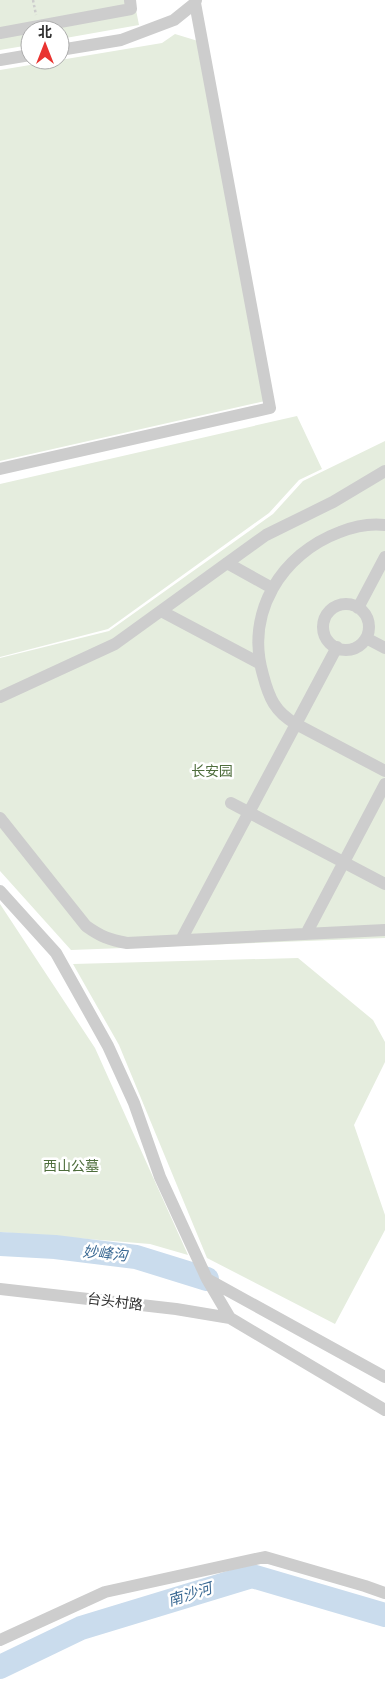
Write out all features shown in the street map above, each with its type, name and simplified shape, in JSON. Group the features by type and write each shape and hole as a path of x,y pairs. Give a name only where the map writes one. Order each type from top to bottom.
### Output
{"street":[{"path":"0,33 131,9 130,0"},
{"path":"70,48 121,40 174,20 195,2"},
{"path":"0,469 270,408 195,2"},
{"path":"0,60 20,57"},
{"path":"0,697 115,644 266,535 333,502 385,471"},
{"path":"385,524 373,523 325,537 291,562 277,580 267,598 258,641 259,663 265,684 277,710 296,724 385,771"},
{"path":"358,608 385,557"},
{"path":"227,563 272,588"},
{"path":"348,604 358,608 367,616 369,623 369,631 366,638 362,644 355,648 348,650 337,647 328,641 325,634 324,627 328,613 340,605 348,604"},
{"path":"161,611 259,663"},
{"path":"366,638 385,648"},
{"path":"181,940 337,647"},
{"path":"306,934 385,784"},
{"path":"232,803 385,884"},
{"path":"0,818 86,926 101,937 127,943 385,930"},
{"path":"0,891 56,953 108,1046 134,1103 160,1177 207,1279 230,1318 385,1410"},
{"path":"207,1279 385,1377"},
{"name":"台头村路","path":"0,1289 176,1309 230,1318"},
{"path":"0,1640 105,1592 265,1557 385,1593"}],"green space":[{"path":"0,0 134,0 139,25 70,37 70,20 20,20 20,47 0,50"},
{"path":"175,34 198,41 265,401 0,461 0,70 20,67 20,70 70,70 70,58 162,43"},
{"path":"297,416 322,469 299,480 269,513 108,629 0,657 0,484"},
{"name":"长安园","path":"385,441 385,938 71,950 0,871 0,658 109,631 273,514 303,481"},
{"name":"西山公墓","path":"0,904 95,1048 188,1255 150,1244 0,1232"},
{"path":"298,958 373,1020 385,1042 385,1062 354,1125 385,1215 385,1230 335,1324 207,1258 119,1045 73,964"}],"waterway":[{"name":"妙峰沟","path":"0,1244 55,1247 136,1257 207,1279"},
{"name":"南沙河","path":"0,1667 81,1628 252,1576 385,1615"}]}
